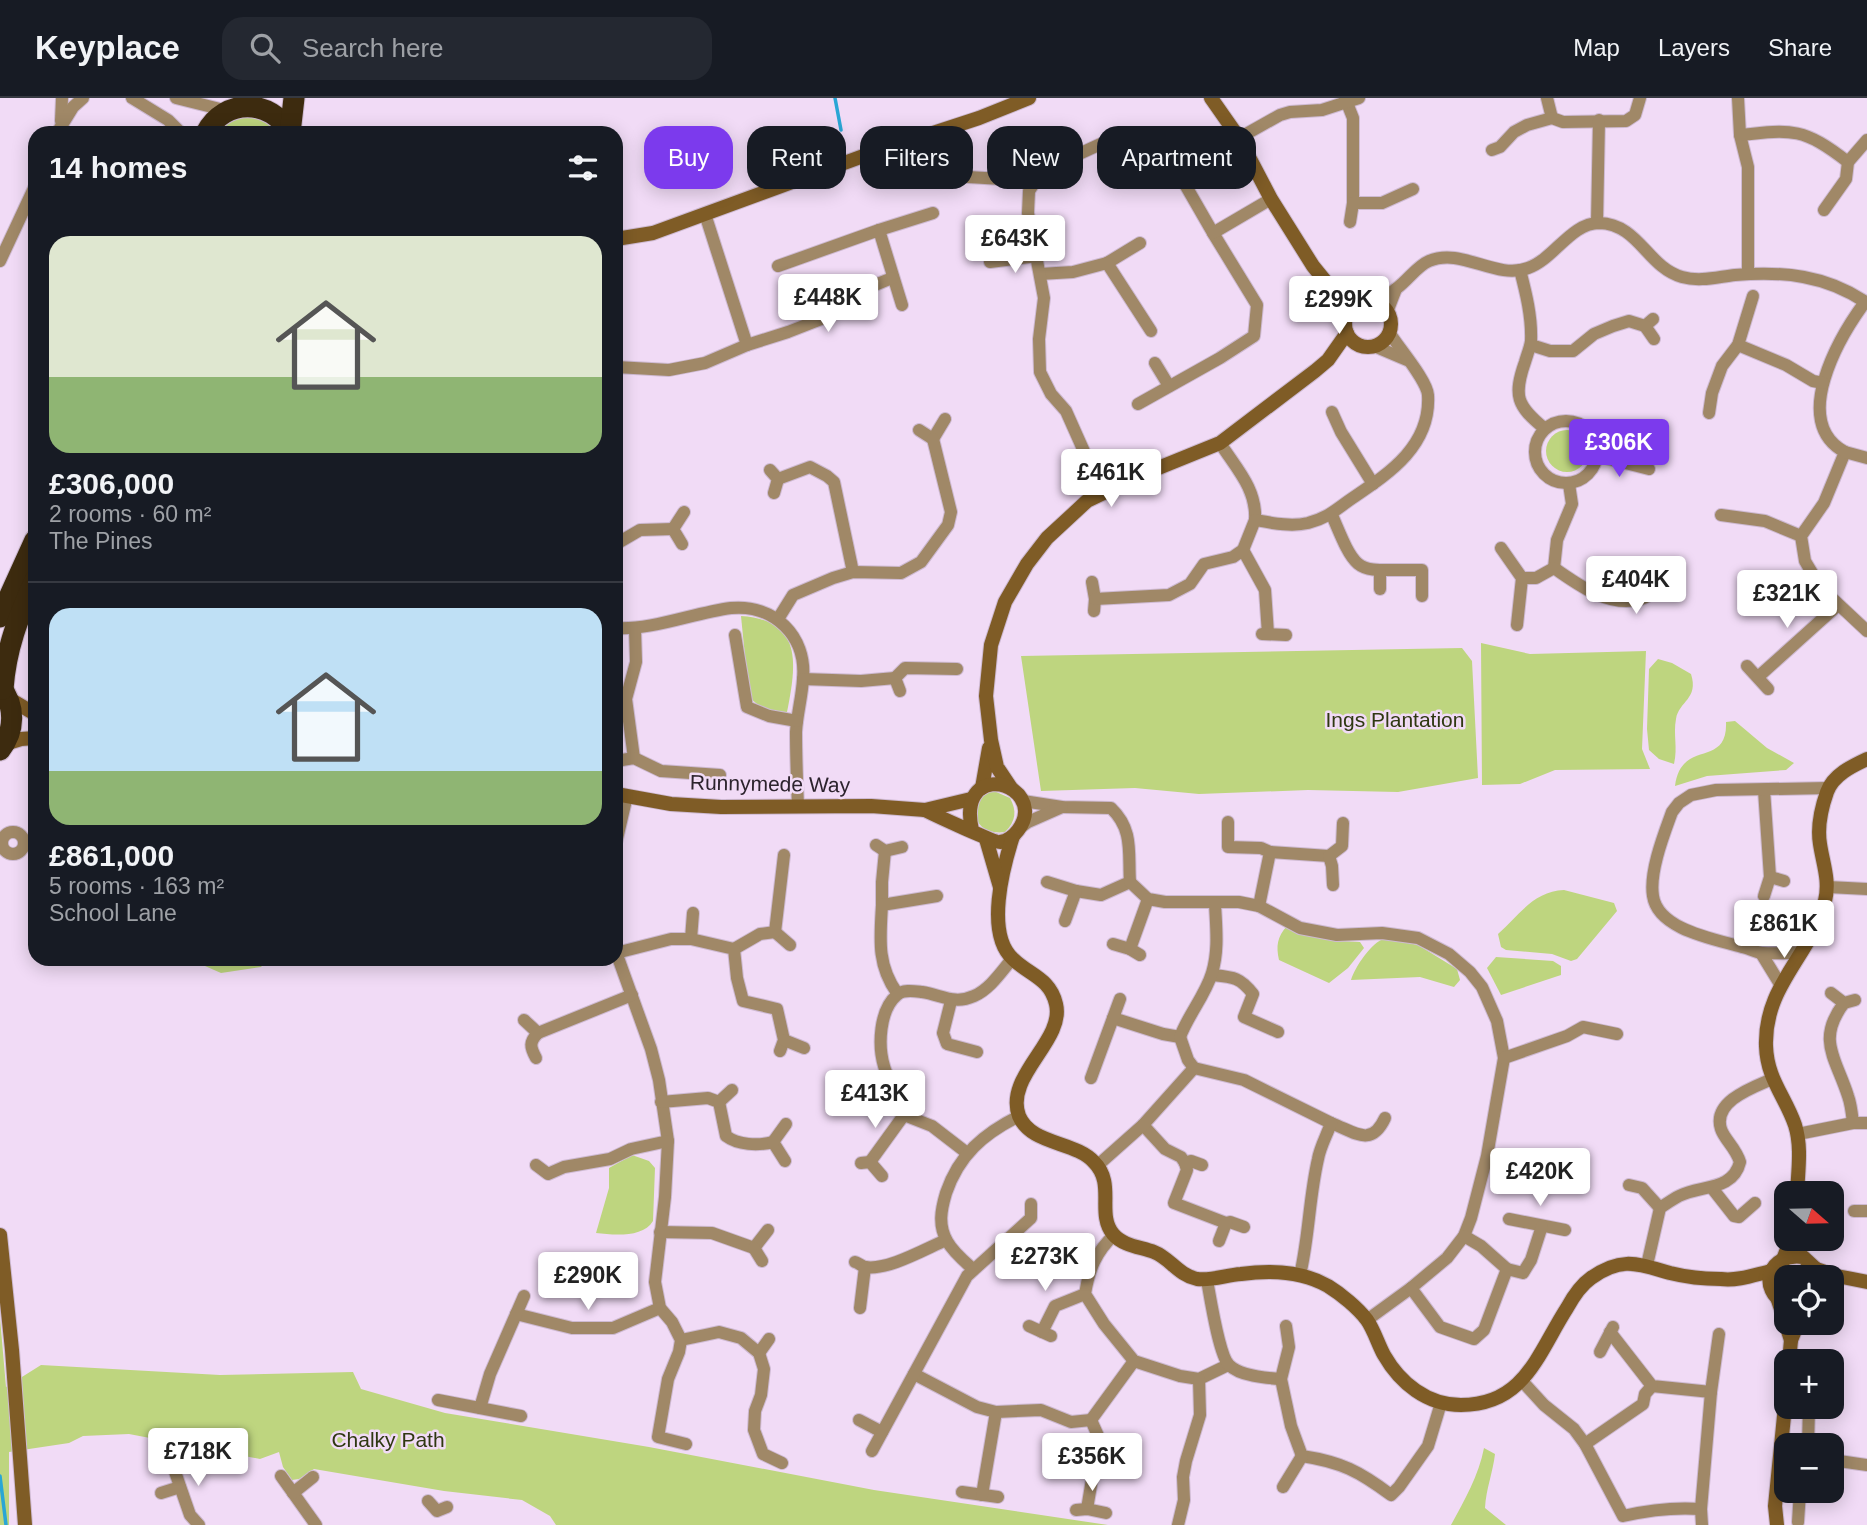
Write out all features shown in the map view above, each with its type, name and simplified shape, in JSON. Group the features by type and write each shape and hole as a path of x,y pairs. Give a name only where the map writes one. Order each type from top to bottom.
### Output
{"highway":[{"path":"291,126 294,98"},
{"path":"209,126 234,104 258,104 278,114 286,126"},
{"path":"0,617 28,555"},
{"path":"3,747 12,721 4,691 10,641 28,597"}],"street":[{"path":"59,126 62,98"},
{"path":"61,126 72,107 83,98"},
{"path":"132,98 174,126"},
{"path":"176,98 234,104"},
{"path":"623,238 653,233 1029,98"},
{"path":"1211,98 1231,126"},
{"path":"1547,98 1552,118"},
{"path":"1492,150 1500,148 1514,132 1527,125 1552,118 1563,122 1626,121 1635,115 1640,98"},
{"path":"1738,98 1740,135 1748,167 1748,274"},
{"path":"1256,129 1290,112 1322,110 1350,99 1353,118 1353,203 1350,222"},
{"path":"1597,223 1600,120"},
{"path":"1740,135 1774,131 1799,133 1822,142 1848,162"},
{"path":"1083,152 1118,136 1164,148 1257,305 1254,336 1138,404"},
{"path":"1824,210 1846,179 1848,162 1867,140"},
{"path":"1256,171 1271,200 1326,282 1351,339 1407,360"},
{"path":"1030,189 1028,213 1044,298 1040,372 1051,394 1066,411 1103,494"},
{"path":"1353,203 1382,203 1413,189"},
{"path":"1213,233 1271,200"},
{"path":"0,261 28,201"},
{"path":"778,266 933,213"},
{"path":"705,214 747,345"},
{"path":"1328,360 1354,306 1396,289 1427,261 1444,257 1463,259 1490,268 1520,270 1540,262 1580,229 1597,223 1613,225 1630,233 1664,268 1680,276 1699,280 1776,272 1805,276 1826,281 1866,302 1846,328 1828,364 1823,383 1821,415 1827,437 1835,446 1845,452 1867,458"},
{"path":"879,230 902,305"},
{"path":"1040,274 1073,272 1107,263 1140,243"},
{"path":"990,262 1037,256"},
{"path":"1107,263 1151,331"},
{"path":"1520,270 1530,317 1531,345 1518,380 1518,401 1529,416 1544,428"},
{"path":"623,367 669,370 705,363 824,318 875,285 892,278"},
{"path":"1000,888 1025,813 1023,801 997,767 986,696 991,645 1005,602 1027,564 1047,538 1087,501 1141,475 1220,443 1328,360 1381,343 1389,332 1390,318 1387,312 1326,282"},
{"path":"1387,312 1396,289"},
{"path":"1709,414 1712,393 1722,366 1738,345 1754,296"},
{"path":"1531,345 1550,351 1573,351 1594,334 1629,321 1649,322 1654,339"},
{"path":"1255,520 1306,524 1332,515 1389,472 1409,453 1422,435 1427,417 1428,392 1389,332"},
{"path":"1738,345 1786,365 1813,381 1823,383"},
{"path":"1155,363 1169,386"},
{"path":"1332,412 1373,484"},
{"path":"933,439 945,419"},
{"path":"1562,420 1582,424 1594,436 1598,456 1592,471 1584,479 1569,484 1553,481 1539,470 1534,449 1538,435 1544,428 1562,420"},
{"path":"778,619 793,595 853,572 901,573 921,562 948,525 951,512 933,439 919,430"},
{"path":"1092,582 1095,605 1169,595 1190,584 1204,564 1233,557 1243,551 1256,511 1249,484 1220,443"},
{"path":"1845,452 1824,503 1801,536 1805,561 1821,588 1867,631"},
{"path":"1598,456 1649,470"},
{"path":"774,493 774,475 810,467 827,475 834,482 853,572"},
{"path":"1554,568 1557,540 1572,504 1569,484"},
{"path":"673,529 684,512"},
{"path":"1332,515 1350,557 1358,565 1380,571 1422,570 1422,596"},
{"path":"1721,515 1765,522 1801,536"},
{"path":"673,529 682,544"},
{"path":"623,540 640,530 673,529"},
{"path":"1499,545 1521,579 1518,625"},
{"path":"1243,551 1265,590 1265,634 1286,635"},
{"path":"1521,579 1536,578 1554,568"},
{"path":"1554,568 1593,593 1623,600 1648,596 1669,582"},
{"path":"1380,571 1380,589"},
{"path":"1758,677 1838,606"},
{"path":"623,628 635,629 657,622 731,608 748,608 764,611 790,630 800,649 803,679 797,721 798,806"},
{"path":"634,758 626,699 636,662 635,629"},
{"path":"735,635 747,707 769,716 797,721"},
{"path":"1747,666 1768,689"},
{"path":"803,679 862,681 895,678 905,668 957,669"},
{"path":"895,678 901,691"},
{"path":"4,691 28,709"},
{"path":"3,747 28,738"},
{"path":"982,788 991,740"},
{"path":"623,760 634,758 661,771 720,775"},
{"path":"1798,1181 1798,1134 1772,1079 1767,1062 1767,1024 1780,984 1819,921 1828,887 1819,826 1828,788 1852,766 1867,759"},
{"path":"1011,788 994,784 982,788 971,799 968,814 972,830 986,839 999,842 1028,822 1062,807"},
{"path":"1801,952 1760,953 1742,946 1718,942 1670,922 1657,908 1653,895 1654,875 1672,812 1691,795 1716,790 1828,788"},
{"path":"1764,790 1770,877 1764,896"},
{"name":"Runnymede Way","path":"623,795 671,804 721,807 871,806 925,810 971,799"},
{"path":"1023,801 1062,807 1111,808 1122,818 1128,830 1130,882 1148,899 1165,902 1239,902 1258,906 1300,928 1337,935 1382,933 1418,938 1450,954 1470,972 1497,1021 1504,1058 1487,1156 1471,1218 1464,1236 1447,1258 1367,1320"},
{"name":"Runnymede Way","path":"925,810 972,830"},
{"path":"1228,822 1228,848 1261,848 1270,852 1329,856 1342,846 1343,823"},
{"path":"986,839 1000,888 1000,937 1012,959 1043,979 1051,991 1057,1010 1051,1030 1024,1077 1018,1096 1020,1116 1030,1131 1086,1154 1098,1165 1107,1191 1107,1220 1114,1235 1126,1244 1158,1253 1177,1271 1193,1278 1207,1280 1275,1271 1317,1280 1332,1289 1367,1320 1385,1357 1402,1381 1421,1395 1441,1403 1457,1405 1487,1402 1504,1395 1522,1382 1535,1365 1572,1300 1589,1279 1622,1264 1647,1265 1671,1273 1736,1280 1774,1297"},
{"path":"898,993 883,970 880,932 881,848 902,846"},
{"path":"1258,906 1270,852"},
{"path":"775,932 783,855"},
{"path":"1329,856 1332,885"},
{"path":"1770,877 1784,881"},
{"path":"1047,882 1101,895 1130,882"},
{"path":"1828,887 1867,889"},
{"path":"1065,921 1076,891"},
{"path":"882,905 937,896"},
{"path":"1113,944 1135,952 1148,899"},
{"path":"1215,903 1217,944 1212,975 1180,1037 1188,1060 1194,1068 1244,1080 1361,1135 1370,1136 1378,1132 1385,1118"},
{"path":"691,939 693,913"},
{"path":"623,950 671,939 691,939 734,949 760,934 775,932 790,945"},
{"path":"734,949 743,1000 777,1009 782,1045 804,1048"},
{"path":"1760,953 1780,984"},
{"path":"904,1115 881,1054 886,1015 898,993 907,990 927,993 951,1001 976,996 991,984 1012,959"},
{"path":"621,966 652,1049 668,1141 655,1282 660,1308 681,1339 679,1352 668,1379 658,1437 687,1444"},
{"path":"1212,975 1236,977 1245,983 1253,995 1244,1017 1278,1032"},
{"path":"1831,993 1850,1002 1830,1027 1829,1046 1849,1096 1853,1123"},
{"path":"536,1058 530,1048 531,1040 538,1033 632,995"},
{"path":"1091,1078 1120,999"},
{"path":"951,1001 943,1033 947,1044 977,1052"},
{"path":"1113,1018 1180,1037"},
{"path":"524,1020 538,1033"},
{"path":"1504,1058 1567,1036 1583,1027 1617,1034"},
{"path":"1098,1165 1143,1125 1194,1068"},
{"path":"1647,1265 1660,1208 1681,1195 1712,1188 1734,1177 1740,1162 1733,1145 1721,1129 1720,1117 1726,1106 1741,1092 1772,1079"},
{"path":"719,1102 732,1090"},
{"path":"662,1102 708,1098 719,1102"},
{"path":"719,1102 726,1136 734,1142 773,1142 786,1124"},
{"path":"904,1115 932,1126 967,1153"},
{"path":"882,1175 866,1163 904,1115"},
{"path":"973,1269 946,1240 941,1208 953,1173 967,1153 988,1134 1020,1116"},
{"path":"1300,1275 1318,1156 1331,1123"},
{"path":"1798,1134 1853,1123 1867,1123"},
{"path":"1143,1125 1166,1149 1181,1157 1185,1163 1187,1170 1174,1203 1244,1227"},
{"path":"548,1174 564,1167 610,1159 631,1149 668,1141"},
{"path":"773,1142 785,1161"},
{"path":"1185,1163 1191,1161 1202,1165"},
{"path":"536,1165 548,1174"},
{"path":"547,1187 548,1174"},
{"path":"1629,1185 1642,1188 1660,1208"},
{"path":"1712,1188 1734,1216 1739,1217 1755,1203"},
{"path":"872,1451 967,1276 1031,1218 1031,1204"},
{"path":"1509,1219 1565,1230"},
{"path":"1219,1241 1226,1223"},
{"path":"1464,1236 1481,1246 1507,1269 1523,1273 1531,1260 1542,1226"},
{"path":"754,1248 768,1230"},
{"path":"660,1232 712,1233 754,1248 762,1261"},
{"path":"0,1235 12,1350 24,1525"},
{"path":"1114,1235 1100,1248 1094,1259 1089,1270 1085,1294 1118,1343 1134,1360 1180,1376 1199,1379 1228,1365"},
{"path":"860,1308 860,1265 897,1263 946,1240"},
{"path":"1736,1280 1771,1270 1786,1251"},
{"path":"1801,1251 1810,1265"},
{"path":"1784,1257 1803,1257"},
{"path":"1411,1288 1440,1327 1474,1339 1485,1330 1507,1269"},
{"path":"1771,1270 1769,1281 1774,1290"},
{"path":"1844,1277 1866,1282"},
{"path":"1207,1280 1222,1351 1228,1365 1255,1377 1281,1379"},
{"path":"1844,1285 1866,1282"},
{"path":"1030,1326 1047,1334 1055,1306 1085,1294"},
{"path":"480,1408 489,1374 524,1296"},
{"path":"516,1314 572,1328 613,1328 660,1308"},
{"path":"1286,1326 1289,1347 1281,1379 1291,1426 1302,1456"},
{"path":"1600,1352 1611,1330 1651,1386 1711,1392"},
{"path":"681,1339 719,1332 741,1338 759,1353 764,1369 754,1430 763,1454 782,1464"},
{"path":"1702,1525 1711,1392 1719,1334"},
{"path":"1790,1335 1791,1340"},
{"path":"1790,1349 1793,1335"},
{"path":"759,1353 769,1339"},
{"path":"914,1374 977,1408 996,1412 1041,1410 1072,1422 1091,1420 1134,1360"},
{"path":"1178,1525 1184,1500 1183,1477 1186,1461 1200,1415 1199,1379"},
{"path":"1522,1382 1544,1405 1574,1429 1585,1444 1623,1516 1681,1507 1701,1509"},
{"path":"1585,1444 1643,1404 1645,1394 1651,1386"},
{"path":"438,1400 521,1416"},
{"path":"1302,1456 1330,1460 1354,1470 1391,1495 1428,1446 1441,1403"},
{"path":"982,1494 996,1412"},
{"path":"1777,1525 1775,1506 1784,1419"},
{"path":"859,1420 882,1432"},
{"path":"1091,1420 1099,1438 1082,1510 1106,1513"},
{"path":"1283,1487 1302,1456"},
{"path":"1844,1462 1867,1465"},
{"path":"173,1466 190,1515 199,1525"},
{"path":"281,1476 316,1525"},
{"path":"293,1493 313,1477"},
{"path":"161,1493 180,1487"},
{"path":"962,1492 998,1497"},
{"path":"1798,1522 1799,1503"},
{"path":"434,1525 437,1506"}],"green space":[{"path":"252,112 273,126 220,126 224,120"},
{"path":"1567,430 1582,436 1588,451 1582,466 1567,472 1552,466 1546,451 1552,436"},
{"path":"741,616 761,619 776,626 786,636 793,662 787,712 765,711 749,697"},
{"path":"1481,643 1530,654 1646,651 1642,749 1650,769 1555,770 1520,784 1482,785"},
{"name":"Ings Plantation","path":"1462,648 1472,661 1478,778 1398,792 1308,790 1199,794 1135,788 1041,791 1021,656"},
{"path":"1658,659 1672,663 1691,674 1693,682 1691,694 1676,719 1674,764 1659,759 1649,750 1649,669"},
{"path":"1735,721 1767,748 1794,763 1786,770 1707,776 1675,786 1679,771 1686,762 1720,745 1725,736 1726,722"},
{"path":"994,791 1010,798 1014,807 1013,820 1005,832 993,832 984,828 975,815 978,800"},
{"path":"1564,890 1614,903 1617,911 1577,959 1571,961 1552,954 1506,950 1501,947 1498,934 1528,905 1553,891"},
{"path":"1287,926 1323,938 1360,942 1364,948 1348,968 1329,983 1279,960 1278,942"},
{"path":"1385,938 1418,945 1457,969 1460,980 1454,987 1420,977 1351,980 1364,956"},
{"path":"1496,957 1553,961 1561,966 1561,975 1501,995 1487,968"},
{"path":"205,966 262,966 261,967 221,973"},
{"path":"632,1155 649,1161 655,1168 653,1221 635,1233 596,1233 609,1188 609,1168"},
{"name":"Chalky Path","path":"0,1318 6,1387 41,1365 220,1375 353,1372 361,1389 445,1413 649,1447 874,1490 1108,1525 556,1525 550,1516 522,1500 444,1491 314,1469 299,1479 292,1480 283,1467 279,1452 260,1459 129,1434 83,1436 69,1443 9,1452 9,1525 0,1525"},
{"path":"1484,1448 1495,1454 1485,1508 1506,1525 1451,1525 1475,1478"}],"waterway":[{"path":"835,98 840,126"},
{"path":"0,1476 6,1525"}]}
